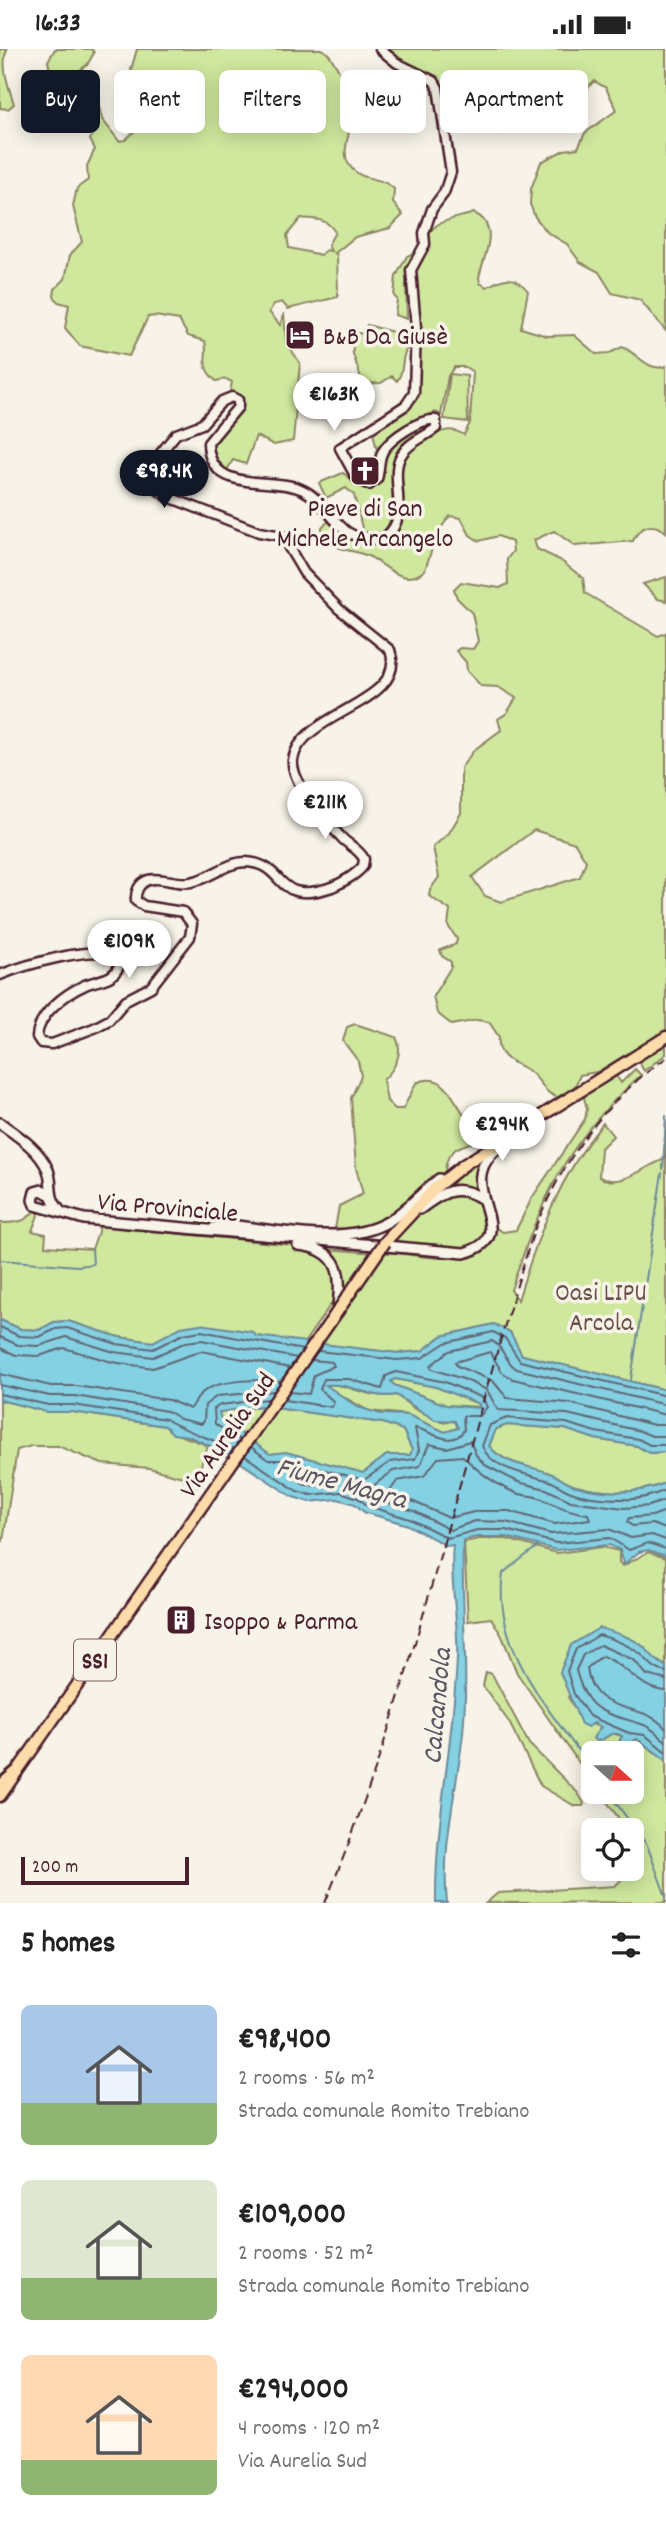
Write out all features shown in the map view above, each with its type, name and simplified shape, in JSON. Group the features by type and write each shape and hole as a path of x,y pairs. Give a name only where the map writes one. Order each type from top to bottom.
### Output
{"highway":[{"path":"0,1786 16,1772"}],"main road":[{"name":"SS1","path":"517,1131 666,1037"},
{"path":"0,1123 32,1147 44,1163 49,1176 47,1194 50,1204 42,1208 33,1200 34,1195 47,1194"},
{"name":"Via Aurelia Sud","path":"0,1796 385,1242 436,1187 517,1131"},
{"path":"201,1230 228,1238 464,1253 479,1246 491,1226 479,1181 485,1160 517,1131"},
{"path":"201,1230 229,1225 334,1235 362,1233 388,1221 444,1175 466,1164"},
{"path":"401,1222 449,1190 465,1190 484,1200"},
{"name":"Via Provinciale","path":"47,1194 62,1213"},
{"name":"Via Provinciale","path":"42,1208 127,1225 201,1230"},
{"path":"268,1239 304,1245 327,1254 340,1273 337,1312"}],"street":[{"path":"0,975 34,961 100,951 116,957 118,966 113,976 77,989 42,1019 37,1037 41,1043 52,1044 109,1020 126,1000 151,988 190,937 192,924 183,912 144,906 136,901 137,889 142,883 155,879 194,882 228,866 247,862 267,870 293,891 309,894 338,885 360,870 363,856 342,838 312,802 296,775 293,761 299,744 309,732 380,688 391,665 390,650 339,609 304,573 289,543 282,536 259,532 166,496 155,487 151,476 156,459 176,434 202,424 222,401 232,397 237,400 238,407 208,443 212,462 220,472 241,481 301,489 346,531 363,538 383,538 391,530 397,512 399,459 407,447 438,424 434,419 426,421 388,443 381,455 377,479 369,485 357,479 340,449 405,405 414,393 416,327 411,270 425,244 424,233 432,209 444,193 451,172 438,88 433,81 397,63 380,49"}],"green space":[{"path":"0,49 7,49 5,69 14,104 8,109 0,108"},
{"path":"55,49 92,49 94,53 87,65 80,70 50,70 48,61"},
{"path":"137,49 321,49 330,55 340,73 340,133 349,133 346,149 348,163 358,174 383,182 394,189 393,203 403,215 390,228 355,237 335,253 338,297 288,309 282,302 274,304 269,312 280,325 284,313 286,342 300,363 293,441 274,445 256,436 246,464 233,460 227,470 218,461 212,445 240,405 230,392 232,382 226,379 216,381 207,371 205,341 188,336 179,320 148,317 129,356 80,346 65,328 69,305 58,302 54,296 55,289 65,279 70,255 82,242 73,206 77,188 88,180 87,166 95,149 90,140 92,133 100,133 100,111 102,119 119,141 125,140 132,133 205,133 205,70 131,70","holes":["301,218 316,219 335,232 328,245 331,251 326,250 321,255 289,248 287,235"]},
{"path":"383,49 666,49 666,331 640,300 612,293 599,272 580,262 567,244 548,233 535,217 530,204 531,189 541,162 564,150 578,148 585,133 617,110 606,88 594,81 588,87 588,70 440,70 440,90 426,80 426,70 412,70"},
{"path":"474,213 487,225 489,233 480,283 487,287 509,279 518,282 528,291 521,328 547,336 574,335 596,354 610,353 622,347 648,365 666,366 666,532 651,526 642,529 633,541 575,546 554,531 534,540 537,549 560,560 583,578 585,593 658,636 666,633 666,1031 597,1072 580,1075 575,1086 558,1097 545,1090 529,1071 503,1055 499,1037 489,1022 477,1020 452,1025 437,1013 433,996 451,967 451,962 442,956 440,950 456,944 457,939 448,926 450,910 429,896 439,877 433,847 449,833 461,813 461,768 474,750 501,730 498,719 507,713 516,698 498,687 481,686 467,671 466,662 456,651 460,648 473,649 478,641 472,613 457,598 454,589 461,582 500,588 508,584 507,559 513,551 512,542 498,536 479,541 470,535 461,518 450,516 437,533 425,570 410,577 395,573 363,554 333,544 322,532 322,527 329,521 367,542 376,544 392,539 400,518 398,473 406,454 438,433 450,430 464,435 470,423 473,372 465,367 454,367 448,376 441,415 436,412 431,414 378,455 372,428 412,401 418,384 417,355 407,348 397,381 392,376 381,383 363,384 353,354 352,331 362,334 367,325 408,336 412,350 414,283 421,249 437,225","holes":["534,830 575,843 586,861 580,877 501,902 485,896 472,877"]},
{"path":"414,253 406,285 407,319 395,315 396,276 407,256"},
{"path":"450,374 467,376 468,422 444,419"},
{"path":"431,422 434,425 405,445 396,457 392,478 392,513 389,524 382,533 363,532 354,495 346,488 326,498 319,483 343,473 361,486 375,485 391,446"},
{"path":"666,577 666,601 658,599 643,584"},
{"path":"355,1024 396,1037 399,1054 383,1080 387,1101 395,1109 403,1109 416,1083 434,1080 447,1088 477,1130 474,1142 461,1146 449,1156 445,1175 389,1221 334,1235 339,1206 363,1194 356,1168 351,1098 361,1076 358,1061 343,1041 347,1027"},
{"path":"666,1042 666,1054 644,1071 638,1060"},
{"name":"Oasi LIPU Arcola","path":"635,1069 641,1075 593,1124 560,1173 534,1227 511,1290 518,1300 562,1186 603,1123 613,1136 601,1148 599,1177 616,1180 633,1175 665,1159 666,1121 666,1390 522,1355 510,1332 494,1324 442,1336 422,1351 398,1353 321,1345 386,1252 433,1258 462,1256 475,1251 486,1241 494,1227 503,1232 516,1230 532,1198 585,1119 587,1109 583,1094 615,1074 621,1083"},
{"path":"480,1158 477,1189 456,1185 444,1188"},
{"path":"451,1192 473,1195 485,1207 486,1229 481,1239 471,1246 459,1249 429,1250 390,1246 428,1205"},
{"path":"35,1209 40,1210 32,1231 46,1234 45,1246 92,1249 100,1226 304,1246 330,1258 340,1291 304,1343 256,1336 153,1342 119,1337 68,1321 54,1322 39,1330 21,1329 0,1320 0,1223 24,1220"},
{"path":"327,1249 375,1253 345,1293 342,1269"},
{"path":"395,1379 436,1387 480,1404 480,1407 446,1405 394,1385 390,1381"},
{"path":"331,1384 379,1396 396,1395 416,1410 444,1422 455,1421 458,1428 445,1432 408,1415 369,1411 326,1387"},
{"path":"0,1400 47,1412 72,1412 165,1426 174,1433 208,1446 200,1468 200,1482 195,1487 188,1487 183,1477 149,1468 102,1464 58,1446 31,1446 17,1450 3,1541 0,1540"},
{"path":"261,1406 383,1423 403,1430 412,1450 410,1455 387,1455 363,1473 286,1453 270,1454 220,1419 219,1412"},
{"path":"507,1425 565,1429 595,1439 637,1446 649,1453 666,1452 666,1483 621,1492 572,1485 551,1473 508,1460 495,1452 489,1446 496,1429"},
{"path":"506,1539 557,1553 602,1547 619,1551 619,1562 623,1566 648,1552 666,1558 666,1666 654,1660 645,1648 620,1635 568,1697 582,1720 602,1728 605,1736 612,1733 622,1736 620,1741 581,1741 581,1766 517,1673 502,1636 491,1618 468,1621 464,1542"},
{"path":"486,1672 492,1674 529,1744 578,1793 583,1806 575,1806 541,1786 509,1722 483,1686"},
{"path":"644,1744 666,1760 666,1902 486,1903 498,1893 615,1886 620,1881 644,1881 644,1818 618,1818 609,1804 644,1804"}],"water":[{"name":"Fiume Magra","path":"0,1320 21,1329 39,1330 54,1322 68,1321 119,1337 153,1342 181,1327 200,1324 253,1332 256,1336 398,1353 422,1351 442,1336 494,1324 510,1332 522,1355 666,1390 666,1452 649,1453 637,1446 595,1439 565,1429 507,1425 496,1429 489,1446 503,1458 587,1489 633,1491 666,1483 666,1556 648,1550 639,1552 624,1564 620,1550 609,1545 556,1550 506,1537 463,1540 463,1733 446,1860 447,1903 436,1903 438,1841 457,1657 453,1545 447,1546 408,1525 364,1512 355,1504 338,1499 310,1502 293,1497 226,1453 188,1436 173,1434 165,1426 72,1412 47,1412 0,1400","holes":["395,1379 436,1387 479,1404 479,1408 446,1405 394,1385 391,1381","326,1385 344,1386 378,1395 396,1395 435,1420 455,1421 458,1428 445,1432 408,1415 381,1414 358,1407","261,1406 383,1423 403,1430 412,1450 410,1455 387,1455 363,1473 286,1452 270,1454 221,1419 219,1412"]},
{"path":"599,1628 635,1641 666,1666 666,1760 644,1744 644,1741 637,1739 620,1741 622,1736 611,1734 597,1741 593,1738 601,1727 594,1723 588,1727 581,1724 560,1672 571,1645"}],"waterway":[{"path":"663,1169 666,1116"},
{"path":"631,1379 662,1173"},
{"path":"0,1260 78,1266 93,1264 92,1249"},
{"path":"538,1546 503,1573 502,1601 507,1628 528,1679 581,1754"},
{"path":"617,1804 647,1845 666,1897"}],"railway":[{"path":"325,1903 386,1737 535,1228 559,1179 588,1133 624,1093 666,1058"}],"place":[{"name":"B&B Da Giusè","path":"300,335"},
{"name":"Pieve di San Michele Arcangelo","path":"365,471"},
{"name":"Isoppo & Parma","path":"181,1620"}],"water label":[{"name":"Calcandola","path":"435,1706"}]}
